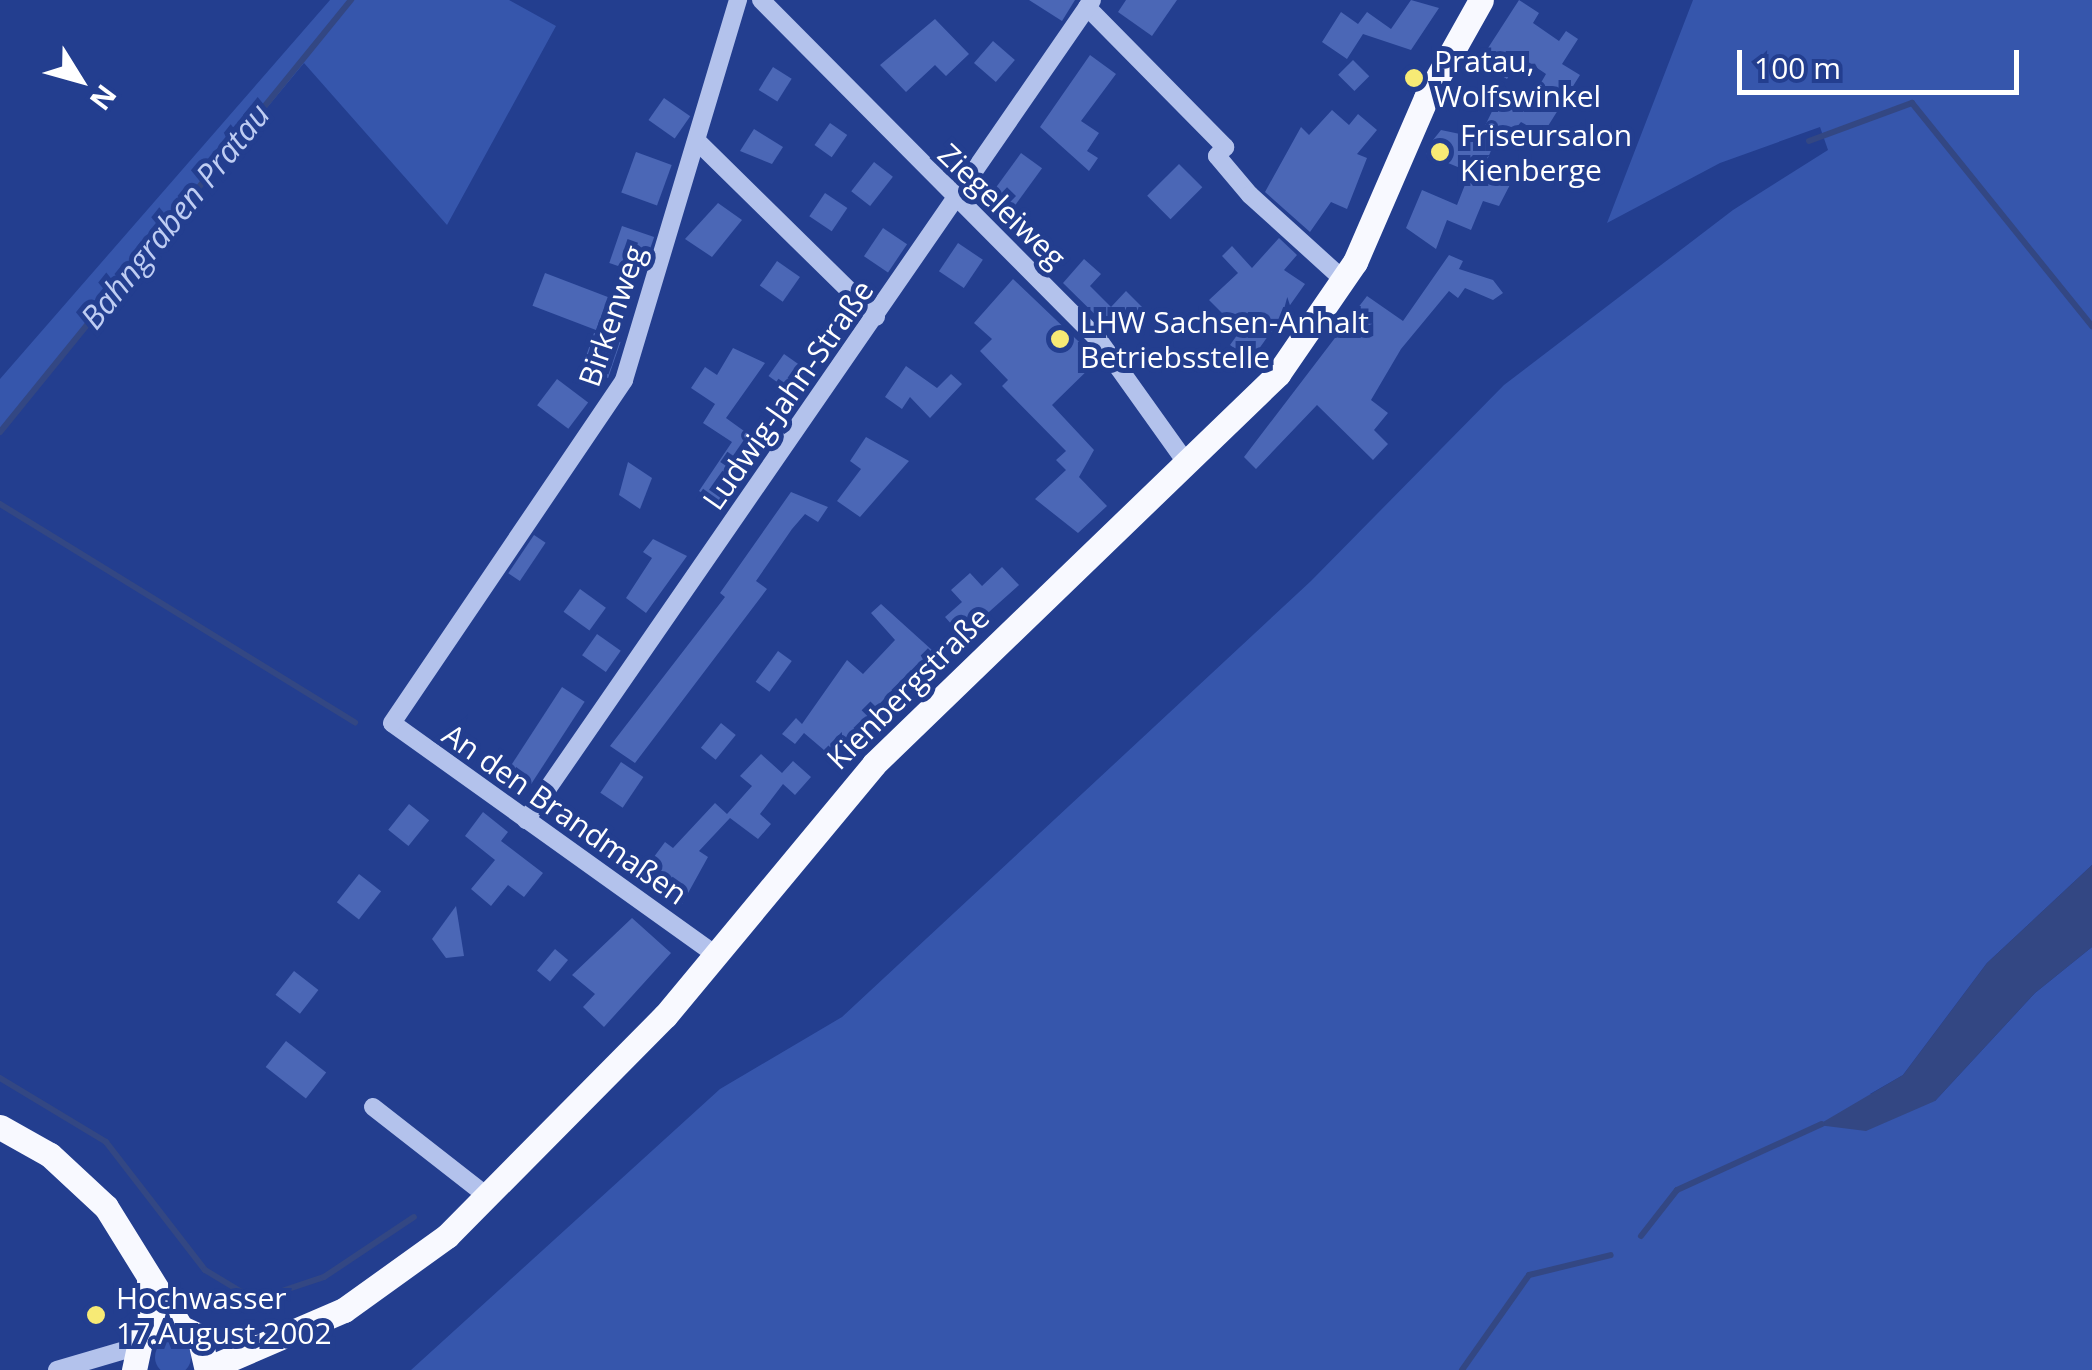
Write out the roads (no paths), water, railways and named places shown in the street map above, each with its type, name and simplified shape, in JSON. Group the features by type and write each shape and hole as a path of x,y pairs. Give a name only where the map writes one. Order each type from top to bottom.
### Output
{"main road":[{"name":"Kienbergstraße","path":"0,1127 89,1188 206,1361 280,1336 400,1275 487,1196 716,955 874,764 1278,374 1345,280 1436,78 1482,0"},
{"path":"140,1349 149,1276"},
{"path":"140,1349 178,1323"}],"street":[{"name":"Birkenweg","path":"394,713 612,405 738,0"},
{"name":"Ziegeleiweg","path":"761,0 956,202 1105,347 1187,464"},
{"path":"1089,4 1225,147 1217,156 1250,195 1345,280"},
{"name":"Ludwig-Jahn-Straße","path":"526,820 1089,4"},
{"path":"697,141 876,317"},
{"name":"An den Brandmaßen","path":"394,713 398,732 716,955"},
{"path":"373,1106 487,1196"},
{"path":"57,1370 140,1349"}],"waterway":[{"name":"Bahngraben Pratau","path":"0,432 351,0"},
{"path":"1809,141 1912,103 2092,326"},
{"path":"0,504 355,722"},
{"path":"0,1078 106,1142 205,1270 255,1300 324,1277 414,1217"},
{"path":"1641,1236 1677,1190 1822,1124"},
{"path":"1462,1370 1529,1275 1611,1255"}],"place":[{"name":"Pratau, Wolfswinkel","path":"1414,78"},
{"name":"Friseursalon Kienberge","path":"1440,152"},
{"name":"LHW Sachsen-Anhalt Betriebsstelle","path":"1060,339"},
{"name":"Hochwasser 17.August 2002","path":"96,1315"}]}
